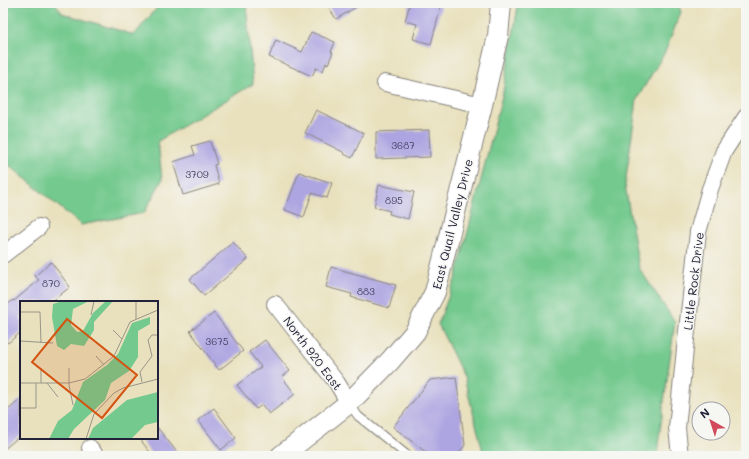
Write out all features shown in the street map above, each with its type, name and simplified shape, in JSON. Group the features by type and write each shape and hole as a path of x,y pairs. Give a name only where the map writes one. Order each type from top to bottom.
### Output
{"street":[{"name":"East Quail Valley Drive","path":"281,456 349,403 390,361 415,332 435,292 498,36 501,3"},
{"path":"385,83 482,105"},
{"name":"Little Rock Drive","path":"680,456 678,428 687,327 698,232 710,189 724,151 746,117"},
{"path":"3,255 39,227"},
{"name":"North 920 East","path":"275,304 337,383 349,403"}],"lane":[{"path":"349,403 358,416 408,456"}],"green space":[{"path":"3,3 55,3 62,13 134,35 161,3 246,3 253,84 158,141 162,180 144,213 81,225 3,160"},
{"path":"516,3 678,3 681,12 665,52 637,99 625,185 639,268 675,322 658,445 658,456 484,456 464,377 438,324 456,277 503,92 517,12"}],"building":[{"path":"326,3 363,3 336,19"},
{"path":"410,3 442,3 431,44 413,39 417,24 405,21"},
{"path":"311,32 335,42 331,52 333,52 323,71 316,68 312,76 269,57 276,40 302,52"},
{"path":"316,110 364,133 352,158 305,133"},
{"path":"429,130 430,157 376,159 376,132"},
{"path":"210,141 217,164 214,165 219,184 183,195 173,162 195,155 192,146"},
{"path":"299,172 332,183 327,198 312,193 304,217 285,210"},
{"path":"379,185 414,192 408,219 389,214 390,211 374,207"},
{"path":"233,242 248,259 204,296 190,279"},
{"path":"51,262 70,287 52,301 20,301 20,333 8,343 3,337 3,308 13,300 14,301 39,280 35,276"},
{"path":"331,267 396,285 389,308 351,297 352,294 326,287"},
{"path":"214,313 243,351 219,370 190,331"},
{"path":"265,340 290,371 282,377 295,394 269,414 262,405 256,409 237,385 261,367 249,352"},
{"path":"456,377 465,445 457,456 431,456 393,427 430,380"},
{"path":"20,400 20,436 3,450 3,414"},
{"path":"214,408 236,438 221,450 198,420"},
{"path":"158,428 180,456 153,456 140,439 158,439"}]}
